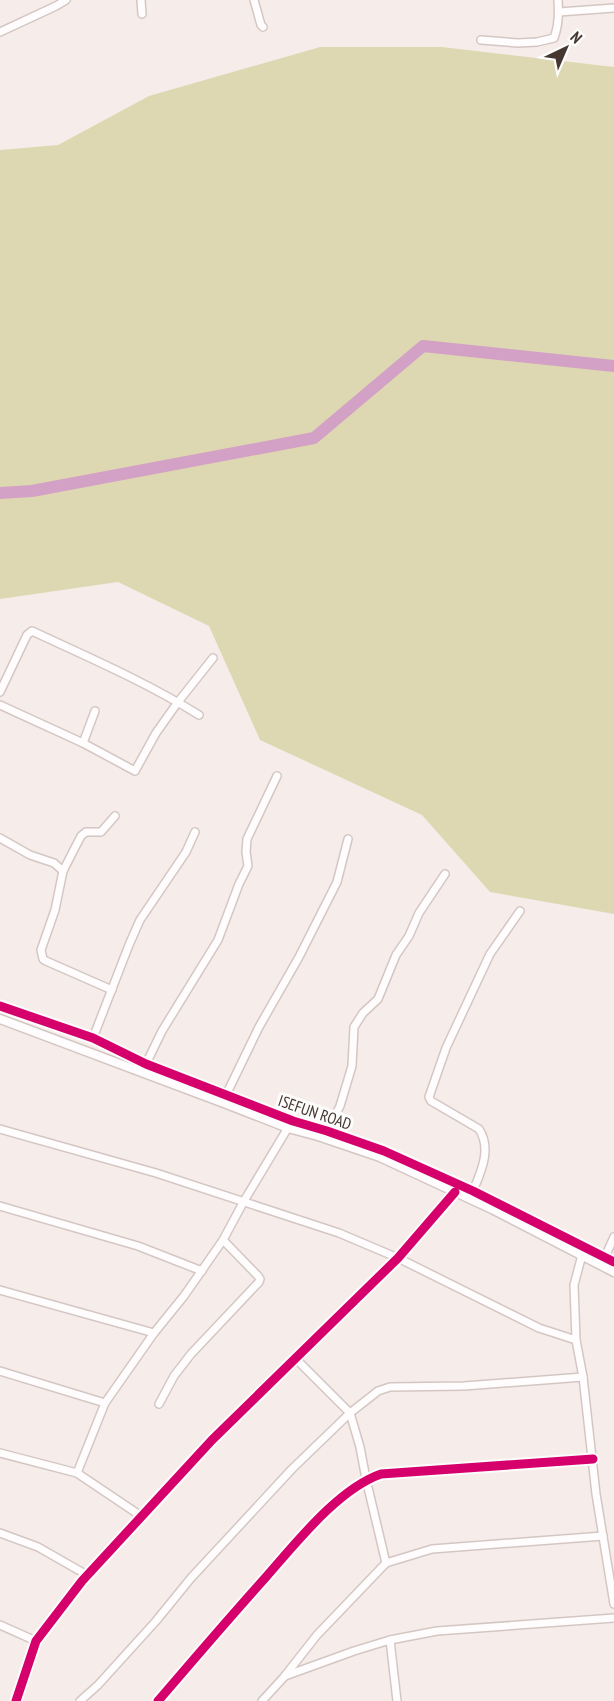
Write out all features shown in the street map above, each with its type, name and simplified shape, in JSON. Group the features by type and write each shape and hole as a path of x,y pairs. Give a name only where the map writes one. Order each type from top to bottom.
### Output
{"street":[{"path":"0,32 66,0"},
{"path":"141,0 142,14"},
{"path":"254,0 263,27"},
{"path":"481,40 518,43 554,38 558,27 558,0"},
{"path":"559,12 614,8"},
{"path":"0,692 27,635 32,631 98,661 199,715"},
{"path":"0,705 83,743 135,771 156,733 213,658"},
{"path":"83,743 95,711"},
{"path":"146,1064 162,1031 218,940 248,866 247,839 277,776"},
{"path":"112,990 46,961 41,950 55,910 63,871 81,836 86,832 101,832 115,816"},
{"path":"93,1038 140,921 186,852 195,832"},
{"path":"0,838 30,855 54,863 63,871"},
{"path":"226,1095 259,1027 334,889 348,839"},
{"path":"327,1131 340,1106 352,1066 354,1027 363,1013 378,999 396,955 409,936 419,913 445,874"},
{"path":"473,1191 484,1164 482,1134 478,1128 431,1101 429,1097 446,1048 490,954 520,911"},
{"name":"ISEFUN ROAD","path":"0,1006 93,1038 146,1064 226,1095 290,1125 327,1131 384,1151 473,1191 614,1262"},
{"name":"ISEFUN ROAD","path":"0,1019 224,1103 380,1157 492,1209 614,1272"},
{"path":"77,1473 105,1403 223,1240 290,1125"},
{"path":"0,1129 156,1173 339,1233 398,1258 539,1328 576,1340"},
{"path":"16,1701 36,1641 87,1575 212,1440 398,1258 455,1192"},
{"path":"0,1206 138,1246 202,1271"},
{"path":"605,1257 614,1237"},
{"path":"159,1404 174,1376 191,1354 259,1282 258,1276 223,1240"},
{"path":"582,1255 574,1285 576,1340 583,1377 596,1494 614,1604"},
{"path":"0,1290 154,1334"},
{"path":"296,1358 350,1413 386,1563"},
{"path":"0,1371 105,1403"},
{"path":"80,1701 98,1685 191,1578 292,1469 350,1413 378,1391 390,1387 464,1386 583,1377"},
{"path":"0,1453 77,1473 141,1516"},
{"path":"158,1701 296,1542 331,1507 366,1479 381,1474 593,1459"},
{"path":"0,1533 38,1546 87,1575"},
{"path":"262,1701 317,1635 386,1563 432,1549 603,1536"},
{"path":"284,1677 354,1650 437,1631 614,1618"},
{"path":"0,1625 36,1641"},
{"path":"390,1640 397,1701"}],"shaded area":[{"path":"320,47 442,47 614,67 614,914 490,892 422,815 260,740 209,626 118,582 0,599 0,150 58,145 149,96"}],"waterway":[{"path":"0,493 32,491 314,438 423,346 614,366"}],"cycle path":[{"path":"0,1006 93,1038 146,1064 293,1121 384,1151 473,1191 614,1262"},
{"path":"16,1701 36,1641 82,1581 212,1440 398,1258 455,1192"},
{"path":"158,1701 304,1533 334,1504 365,1481 381,1474 593,1459"}]}
